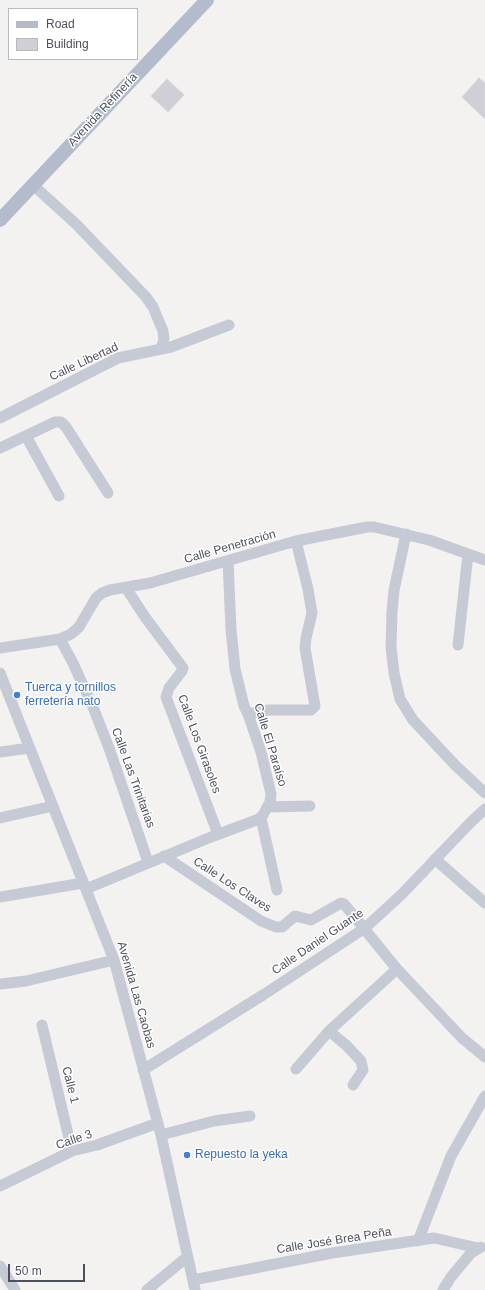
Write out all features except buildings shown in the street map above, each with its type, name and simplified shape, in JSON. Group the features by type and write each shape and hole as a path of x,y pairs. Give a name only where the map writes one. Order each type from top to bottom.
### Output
{"main road":[{"name":"Avenida Refinería","path":"0,220 207,0"}],"street":[{"path":"33,185 76,224 146,298 153,307 163,330 164,339 161,349"},
{"name":"Calle Libertad","path":"0,418 118,358 171,347 229,325"},
{"path":"0,448 55,422 61,422 66,427 108,493"},
{"path":"26,436 59,496"},
{"name":"Calle Penetración","path":"0,648 60,639 76,631 85,619 96,598 110,590 150,583 296,541 367,527 374,527 429,540 485,560"},
{"path":"406,534 394,590 392,619 391,647 394,673 400,699 413,720 455,765 485,793"},
{"path":"248,714 269,710 311,710 315,706 305,648 312,613 308,589 296,541"},
{"path":"458,645 468,554"},
{"name":"Calle El Paraíso","path":"228,561 231,629 235,669 244,706 261,752 271,794 271,798 261,818"},
{"name":"Calle Los Girasoles","path":"126,588 145,617 183,668 168,688 166,696 218,834"},
{"name":"Calle Las Trinitarias","path":"60,639 73,663 96,714 133,815 148,862"},
{"name":"Avenida Las Caobas","path":"0,673 114,960 161,1135 194,1285"},
{"path":"0,752 30,748"},
{"path":"0,818 53,806"},
{"path":"267,807 310,806"},
{"name":"Calle Daniel Guante","path":"143,1070 263,995 365,928 401,895 485,809"},
{"path":"0,897 84,886 261,818 277,890"},
{"name":"Calle Los Claves","path":"164,856 262,921 276,927 282,927 295,916 311,920 341,903 347,906 365,928"},
{"path":"435,859 485,903"},
{"path":"365,928 397,969 462,1038 485,1057"},
{"path":"0,984 26,981 114,960"},
{"path":"296,1069 329,1031 397,969"},
{"name":"Calle 1","path":"42,1025 72,1151"},
{"path":"329,1031 346,1045 361,1061 363,1070 353,1085"},
{"path":"418,1241 451,1156 485,1096"},
{"path":"161,1135 214,1121 250,1116"},
{"name":"Calle 3","path":"0,1186 72,1151 97,1146 158,1123"},
{"name":"Calle José Brea Peña","path":"194,1285 332,1253 434,1238 482,1246"},
{"path":"443,1290 451,1277 471,1253 482,1246"},
{"path":"147,1290 188,1257"},
{"path":"0,1266 15,1290"}],"place":[{"name":"Tuerca y tornillos ferretería nato","path":"17,695"},
{"name":"Repuesto la yeka","path":"187,1155"}]}
